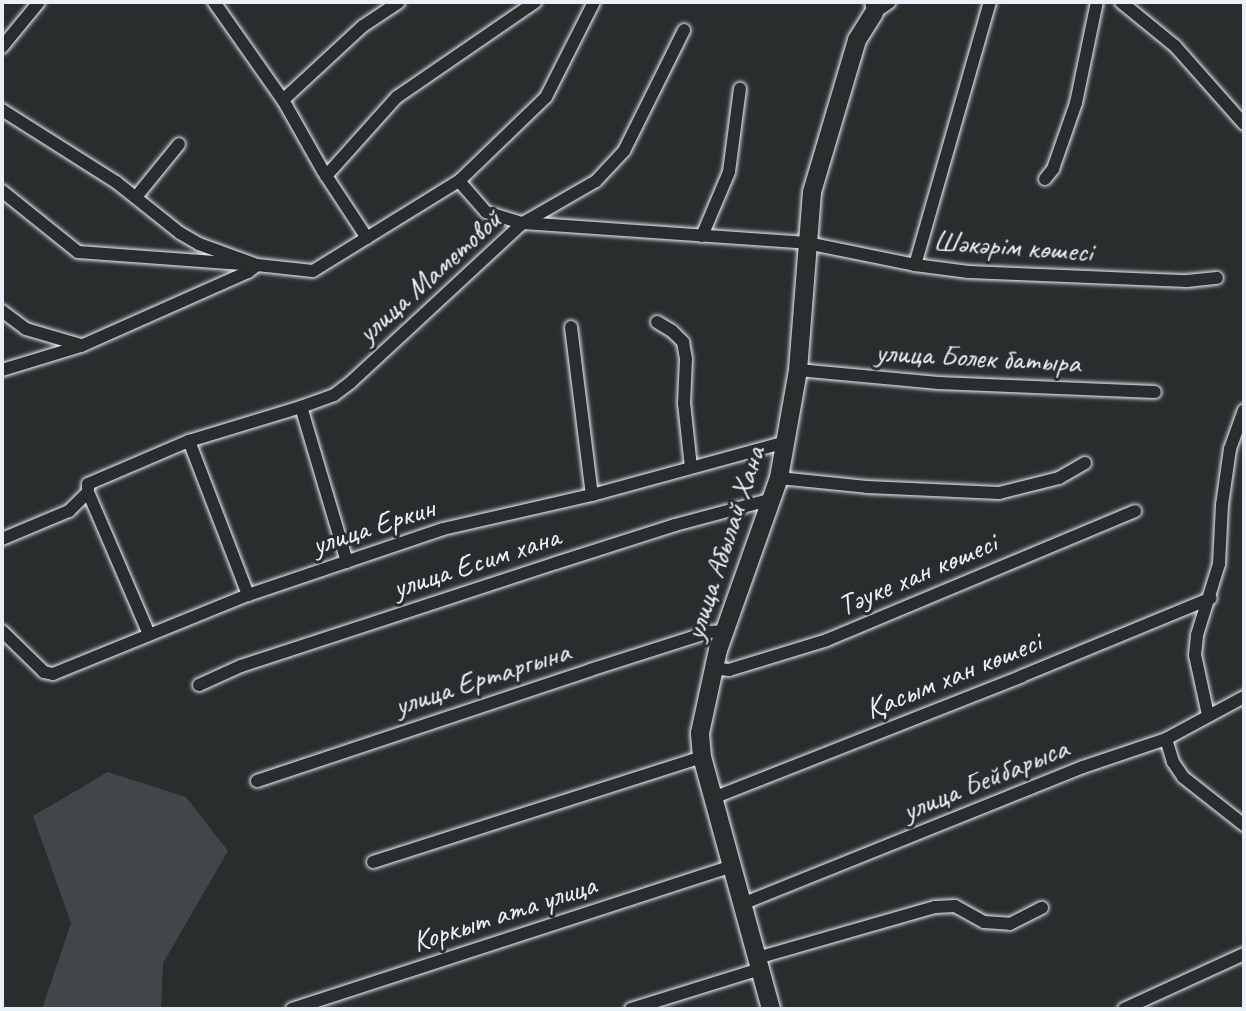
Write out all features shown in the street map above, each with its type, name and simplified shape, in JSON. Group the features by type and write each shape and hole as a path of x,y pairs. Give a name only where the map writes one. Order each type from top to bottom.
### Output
{"street":[{"path":"2,47 39,2"},
{"path":"214,2 283,100 326,176 367,238"},
{"path":"283,100 363,26 399,2"},
{"path":"326,176 397,97 535,2"},
{"path":"2,191 78,252 313,271 459,180 546,96 594,2"},
{"path":"872,7 890,2"},
{"path":"915,265 990,2"},
{"path":"1045,179 1053,169 1076,103 1097,2"},
{"path":"1121,2 1175,46 1244,124"},
{"name":"улица Абылай Хана","path":"771,1009 702,757 700,733 714,668 779,478 798,370 811,192 857,40 872,7"},
{"path":"459,180 486,212 523,223 596,181 624,151 684,30"},
{"path":"702,236 729,172 740,89"},
{"path":"4,115 136,197 180,233 257,265"},
{"path":"136,197 179,144"},
{"name":"улица Маметовой","path":"88,492 88,484 188,441 334,395 523,223 807,243"},
{"name":"Шәкәрім көшесі","path":"807,243 915,265 1079,278 1187,281 1217,278"},
{"path":"2,370 81,346 248,272 257,265"},
{"path":"2,311 26,329 81,346"},
{"path":"657,322 683,342 686,359 684,403 691,467"},
{"path":"572,327 592,495"},
{"name":"улица Болек батыра","path":"798,370 938,383 1156,392"},
{"path":"301,407 347,562"},
{"path":"1208,715 1195,655 1197,635 1219,564 1222,505 1230,449 1244,410"},
{"path":"188,441 248,595"},
{"name":"улица Еркин","path":"2,631 44,672 53,674 248,595 443,529 592,495 786,442"},
{"path":"779,478 880,488 999,493 1059,478 1086,463"},
{"path":"2,539 69,511 88,492 149,634"},
{"name":"улица Есим хана","path":"199,685 241,666 556,563 675,525 773,499"},
{"name":"Тәуке хан көшесі","path":"714,668 729,670 827,640 1135,511"},
{"name":"Қасым хан көшесі","path":"713,798 1022,676 1210,598"},
{"name":"улица Ертаргына","path":"257,781 590,670 709,632 726,631"},
{"name":"улица Бейбарыса","path":"743,904 1083,767 1166,739 1244,697"},
{"path":"1166,739 1173,762 1183,777 1244,825"},
{"path":"373,862 702,757"},
{"name":"Коркыт ата улица","path":"292,1009 732,866"},
{"path":"631,1009 759,963 935,907 955,906 984,922 1010,923 1042,908"},
{"path":"1124,1009 1244,954"}],"shaded area":[{"path":"108,772 186,797 228,851 163,963 161,1009 42,1009 71,923 33,816"}]}
